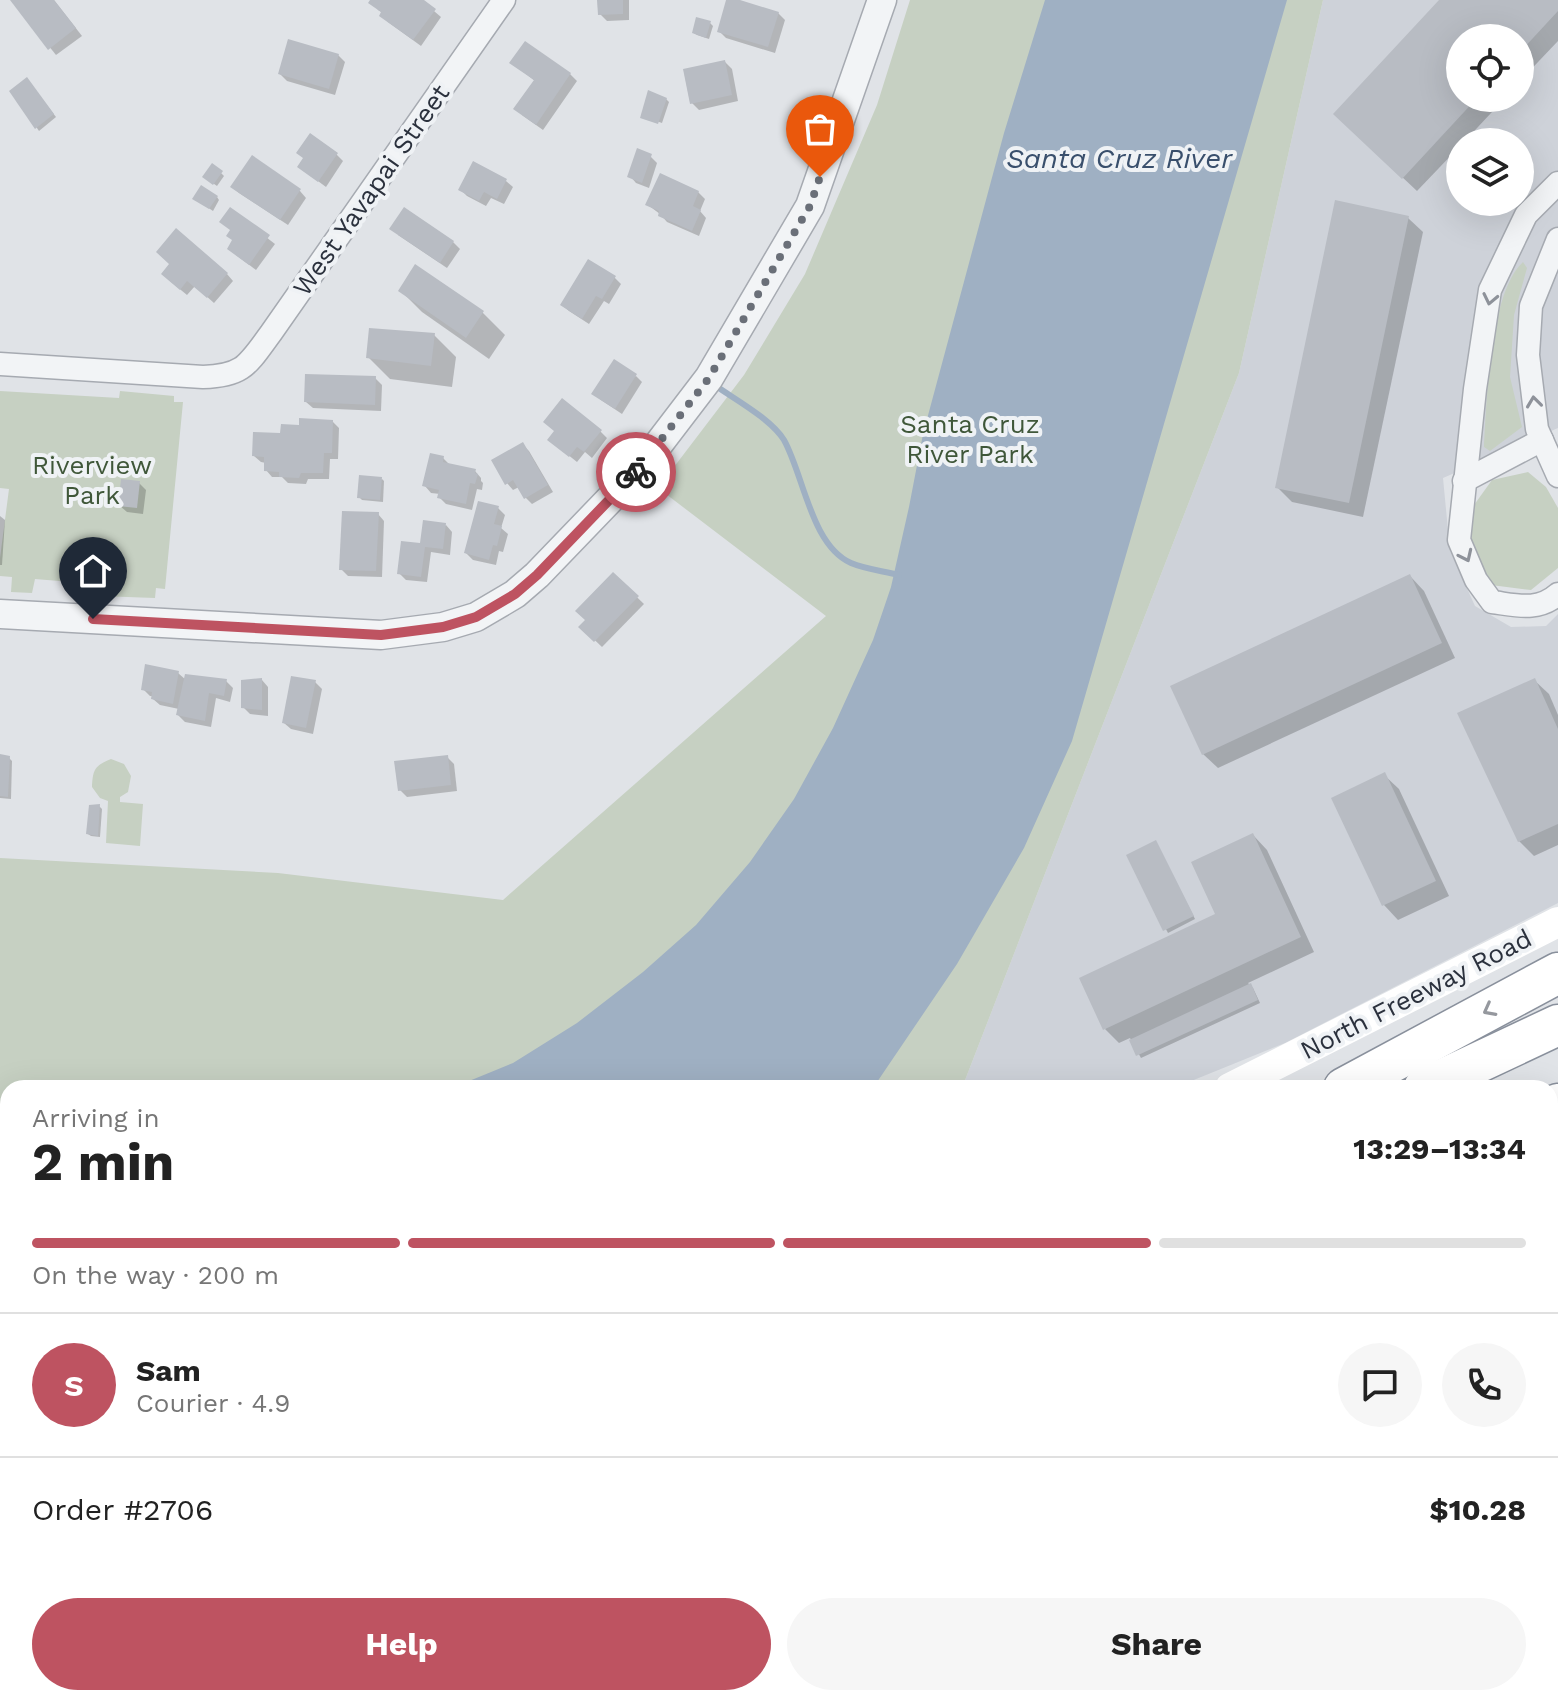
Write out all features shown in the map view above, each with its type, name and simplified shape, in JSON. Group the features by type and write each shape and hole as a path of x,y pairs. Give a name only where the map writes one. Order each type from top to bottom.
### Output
{"highway":[{"path":"1359,1080 1558,973"},
{"path":"1441,1080 1558,1025"}],"main road":[{"name":"North Freeway Road","path":"1246,1080 1558,922"}],"street":[{"name":"West Yavapai Street","path":"0,364 203,377 232,375 246,365 504,0"},
{"path":"0,614 381,635 443,627 476,617 515,594 641,467 709,378 810,206 878,1"},
{"path":"1558,183 1526,215 1490,290 1459,540 1476,580 1492,602 1537,607 1558,594"},
{"path":"1520,228 1557,241 1531,306 1528,355 1537,429 1558,476"},
{"path":"1464,481 1542,440"}],"shaded area":[{"path":"1323,0 1558,0 1558,428 1443,478 1450,551 1475,606 1511,627 1546,626 1558,614 1558,903 1285,1043 1194,1080 965,1080 1239,373"}],"green space":[{"name":"Santa Cruz River Park","path":"910,0 1323,0 1239,373 965,1080 0,1080 0,858 278,873 503,900 826,616 658,488 744,375 805,274 877,105"},
{"path":"1523,262 1527,268 1514,315 1510,377 1522,427 1490,451 1484,447 1492,349 1503,298"},
{"name":"Riverview Park","path":"0,391 119,398 120,391 174,396 174,402 183,402 165,589 156,588 155,598 71,595 71,582 35,579 32,593 11,592 12,577 0,576 9,489 0,488"},
{"path":"1528,472 1546,487 1558,508 1558,568 1531,590 1491,585 1471,544 1469,512 1492,480"},
{"path":"111,759 124,764 131,776 128,792 120,797 120,802 143,804 140,846 106,843 108,801 100,798 92,787 96,769"}],"water":[{"name":"Santa Cruz River","path":"1045,0 1287,0 1072,741 1024,848 957,964 878,1080 472,1080 513,1063 577,1023 643,972 696,925 750,862 794,799 833,728 873,640 891,587 923,434 1004,133"}],"building":[{"path":"10,0 54,0 76,28 48,50"},
{"path":"370,0 424,0 436,9 413,40 379,16 381,12 368,3"},
{"path":"597,0 623,0 623,14 598,15"},
{"path":"726,0 740,0 779,12 768,47 717,32"},
{"path":"1439,0 1558,0 1558,11 1534,37 1534,24 1446,24 1446,112 1464,112 1402,179 1333,114"},
{"path":"696,17 711,21 706,38 692,33"},
{"path":"288,39 339,54 329,89 278,74"},
{"path":"525,41 571,73 536,125 513,109 534,80 509,63"},
{"path":"725,60 732,95 690,104 683,69"},
{"path":"27,77 54,114 35,129 9,91"},
{"path":"648,90 667,98 658,124 640,118"},
{"path":"310,133 338,153 318,182 297,167 303,158 296,153"},
{"path":"637,148 652,154 642,183 627,177"},
{"path":"252,155 301,189 280,220 230,187"},
{"path":"473,161 507,179 497,199 484,192 479,201 458,190"},
{"path":"212,163 223,171 213,185 202,177"},
{"path":"660,173 699,191 693,206 701,210 692,231 658,216 659,211 645,205"},
{"path":"201,185 218,196 209,209 192,199"},
{"path":"1335,200 1409,216 1349,503 1275,488"},
{"path":"230,207 270,235 249,265 227,249 232,240 226,236 230,230 219,222"},
{"path":"404,207 454,241 440,263 389,229"},
{"path":"176,228 228,273 207,298 187,281 180,290 161,274 169,264 156,252"},
{"path":"588,259 616,276 602,299 596,296 582,319 560,305"},
{"path":"415,264 484,311 466,338 398,291"},
{"path":"369,328 435,333 431,366 366,358"},
{"path":"614,359 637,374 615,409 591,394"},
{"path":"305,374 376,376 375,405 304,402"},
{"path":"562,398 602,430 584,452 577,447 569,457 547,440 554,431 543,422"},
{"path":"299,418 333,420 332,453 324,453 323,473 301,473 299,478 279,477 279,472 264,471 264,457 252,456 253,432 280,433 281,424 299,425"},
{"path":"523,442 548,485 524,499 513,480 505,485 491,460"},
{"path":"430,453 444,456 443,462 476,469 475,473 478,474 475,484 470,483 466,504 437,498 439,490 422,486"},
{"path":"359,475 382,477 380,500 357,498"},
{"path":"121,479 140,481 137,508 118,506"},
{"path":"478,501 499,506 494,524 502,526 497,546 493,545 489,560 464,553"},
{"path":"342,511 379,512 376,571 339,570"},
{"path":"423,520 446,523 443,549 425,547 421,577 397,574 401,541 420,543"},
{"path":"613,572 639,596 594,642 578,627 585,620 575,611"},
{"path":"1410,574 1442,643 1202,755 1170,686"},
{"path":"145,664 179,671 173,704 151,699 152,692 141,690"},
{"path":"185,674 227,679 224,696 209,693 205,721 176,715"},
{"path":"291,676 316,680 306,728 282,723"},
{"path":"262,678 262,710 241,708 241,680"},
{"path":"1535,678 1558,729 1558,824 1518,842 1457,713"},
{"path":"0,754 10,756 8,797 0,796"},
{"path":"448,755 451,785 398,791 394,761"},
{"path":"1385,772 1436,881 1382,906 1331,798"},
{"path":"100,804 98,836 86,834 89,805"},
{"path":"1253,833 1301,937 1103,1030 1079,978 1215,914 1191,862"},
{"path":"1156,840 1194,916 1163,931 1126,855"},
{"path":"1251,983 1258,1000 1136,1056 1129,1040"}],"waterway":[{"path":"716,386 762,417 784,440 817,526 837,554 856,565 899,575"}],"way so far":[{"path":"636,472 709,378 810,206 820,177"}],"route":[{"path":"93,619 381,635 443,627 476,617 515,594 636,472"}]}
